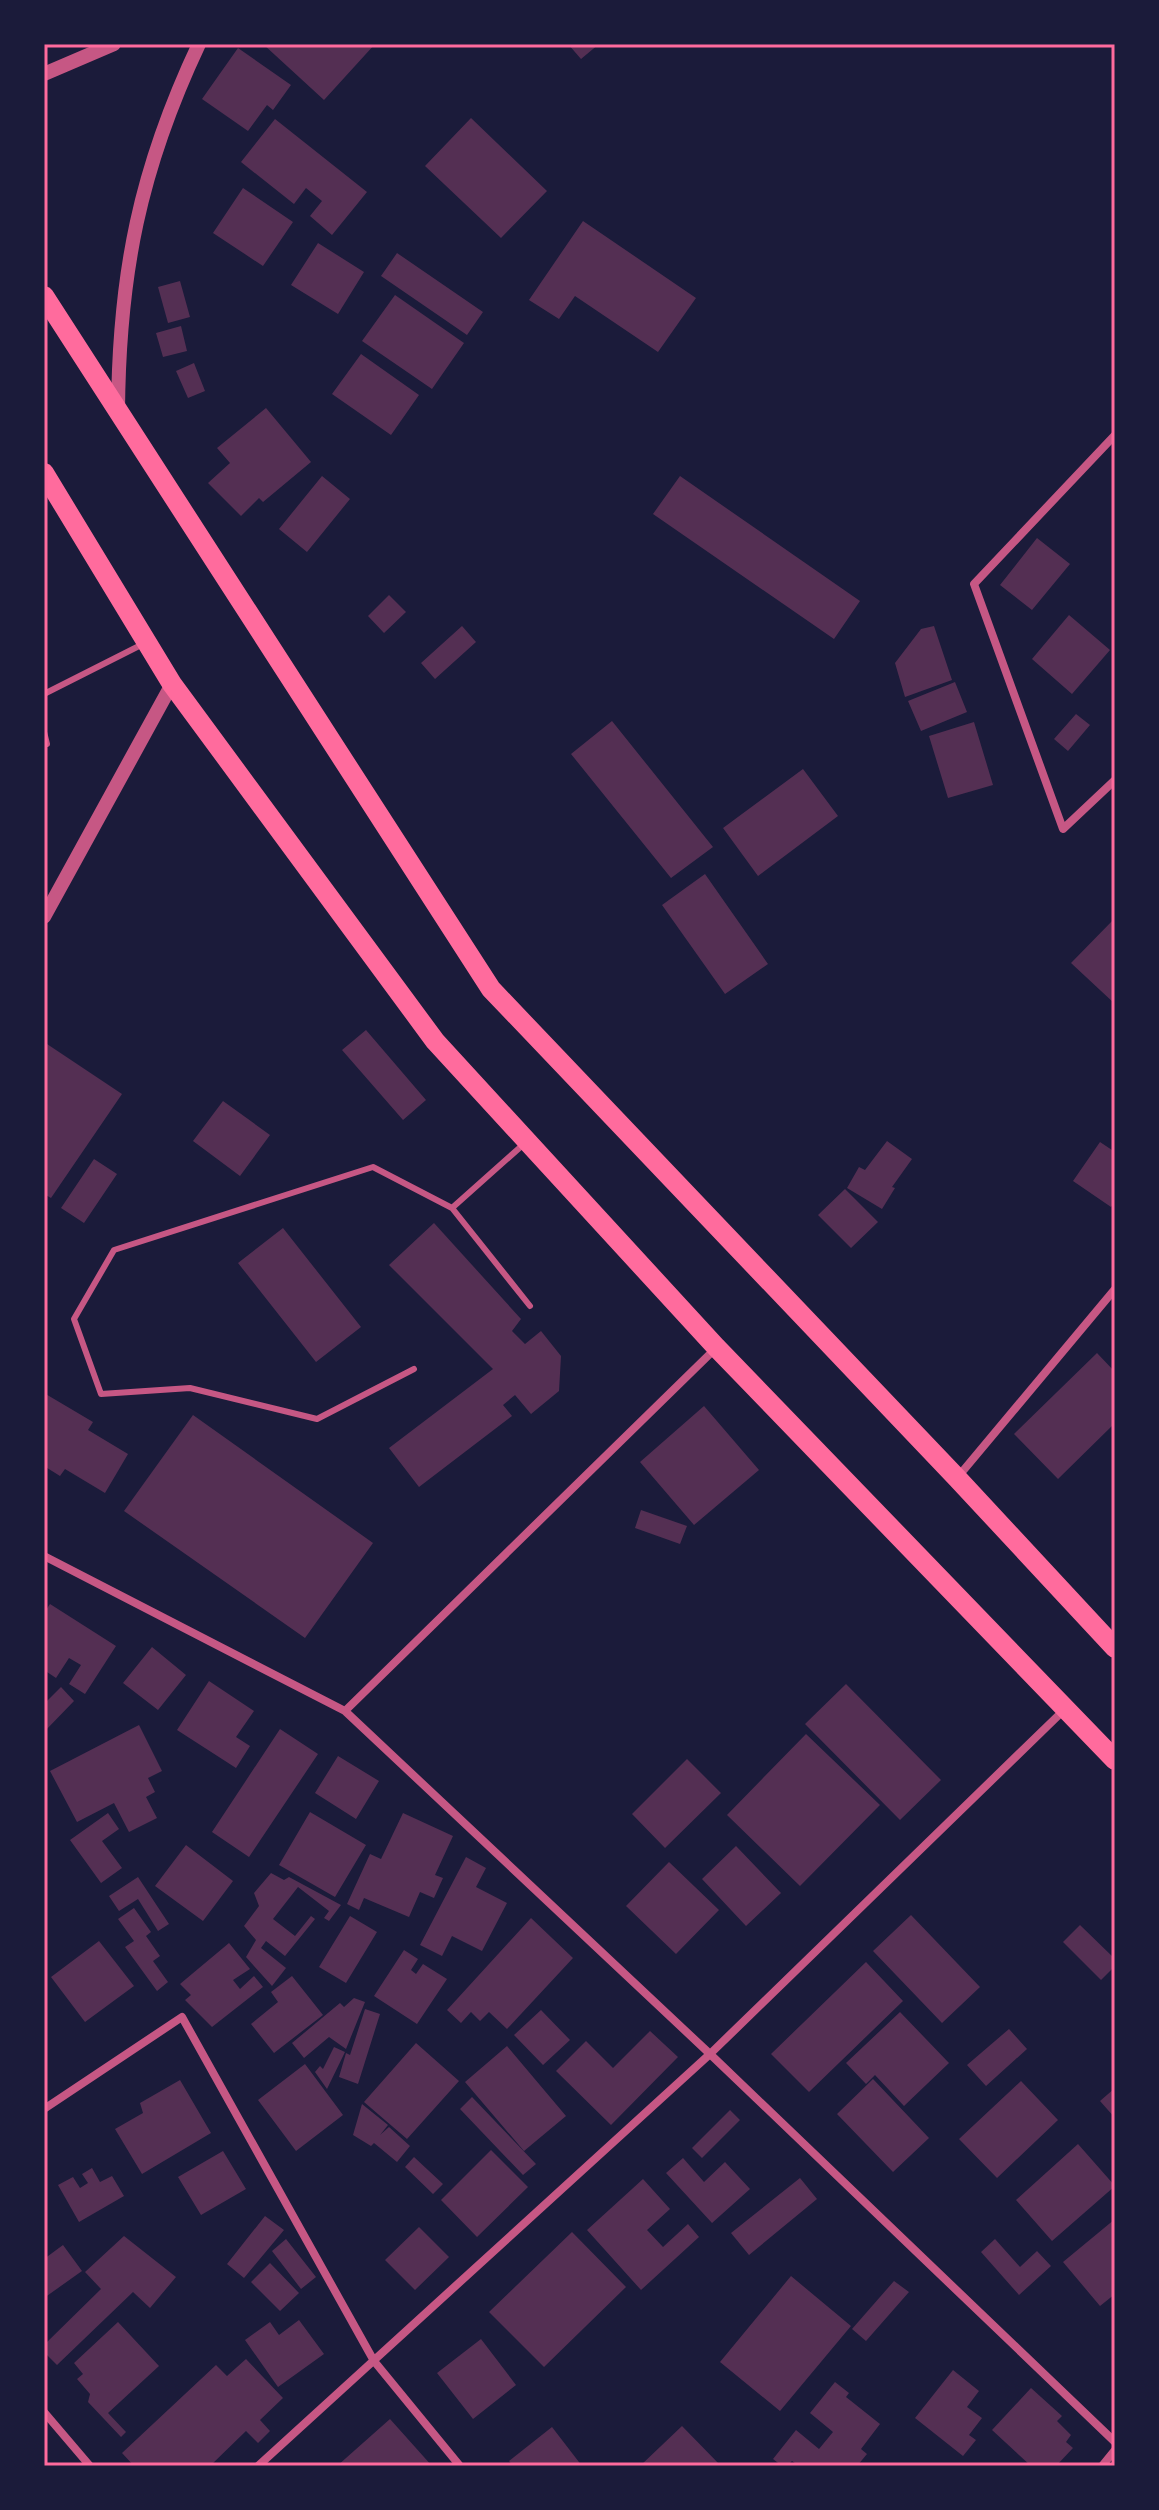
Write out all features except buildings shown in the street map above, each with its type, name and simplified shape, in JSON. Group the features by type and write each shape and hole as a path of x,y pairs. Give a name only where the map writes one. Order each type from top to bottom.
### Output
{"main road":[{"path":"44,296 491,989 1115,1648"},
{"path":"44,473 172,684 435,1041 716,1347 1115,1760"}],"street":[{"path":"44,74 114,44"},
{"path":"118,411 125,280 137,215 154,152 177,90 199,44"},
{"path":"1115,435 974,584 1063,829 1115,780"},
{"path":"44,917 172,684"},
{"path":"957,1478 1115,1289"},
{"path":"345,1711 716,1347"},
{"path":"44,1556 345,1711 710,2054 1115,2442"},
{"path":"258,2466 710,2054 1065,1709"},
{"path":"44,2109 182,2017 374,2361 460,2466"},
{"path":"44,2412 90,2466"},
{"path":"1102,2466 1115,2450"}],"lane":[{"path":"44,694 146,642"},
{"path":"44,732 47,744"},
{"path":"452,1208 527,1141"},
{"path":"414,1369 317,1419 190,1388 101,1394 74,1319 114,1250 373,1167 452,1208 530,1306"}]}
